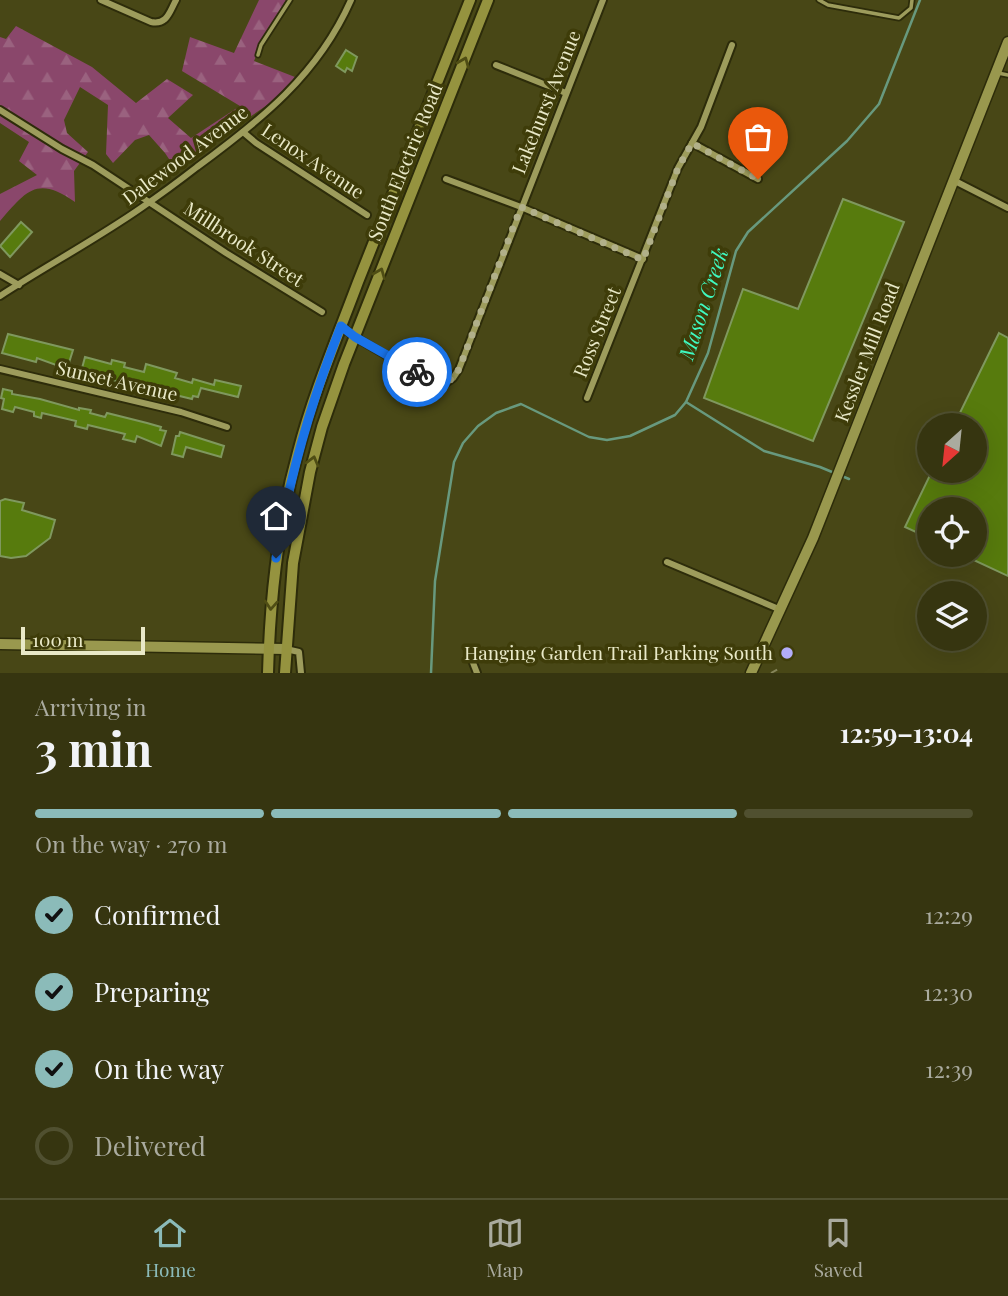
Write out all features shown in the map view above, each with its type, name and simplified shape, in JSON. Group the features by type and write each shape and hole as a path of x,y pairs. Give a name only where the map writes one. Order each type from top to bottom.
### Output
{"main road":[{"name":"South Electric Road","path":"268,673 276,558 290,482 306,422 341,326 470,0"},
{"name":"South Electric Road","path":"285,673 293,563 307,484 323,427 355,337 488,0"}],"street":[{"path":"101,0 158,24 166,20 176,0"},
{"name":"Dalewood Avenue","path":"0,296 150,202 243,132 292,91 341,21 351,0"},
{"name":"Lakehurst Avenue","path":"355,337 432,382 444,384 453,378 459,369 603,0"},
{"name":"Kessler Mill Road","path":"751,673 781,610 837,474 1008,42"},
{"name":"Ross Street","path":"587,398 678,168 701,127 732,45"},
{"path":"496,65 566,93"},
{"name":"Millbrook Street","path":"0,110 93,165 226,253 322,312"},
{"name":"Lenox Avenue","path":"243,132 367,215"},
{"path":"692,143 758,179"},
{"path":"446,178 643,260"},
{"path":"953,180 1008,208"},
{"path":"0,274 19,285"},
{"path":"341,326 355,337"},
{"name":"Sunset Avenue","path":"0,369 181,412 227,427"},
{"path":"667,562 781,610"},
{"path":"0,643 286,649 299,652 301,673"},
{"path":"470,655 477,673"}],"lane":[{"path":"258,55 261,45 290,0"},
{"path":"819,0 828,5 899,18 911,8 912,0"},
{"path":"996,72 1008,75"}],"path":[{"path":"771,673 780,668"}],"green space":[{"path":"259,0 286,0 265,35 254,61 295,77 279,97 175,168 149,135 135,140 113,163 106,154 108,105 80,87 64,120 67,133 88,152 74,171 75,202 51,189 33,190 17,202 0,221 0,194 37,175 19,161 29,142 0,123 0,37 6,39 16,26 92,67 136,103 167,79 193,95 168,118 191,138 240,106 182,71 190,37 234,53"}],"building":[{"path":"346,50 357,57 352,71 347,68 345,72 336,66"},
{"path":"843,199 904,222 813,441 704,398 743,289 798,309"},
{"path":"21,222 32,232 10,257 0,246"},
{"path":"999,333 1008,338 1008,576 987,566 987,497 919,497 926,483 987,483 987,413 960,413"},
{"path":"8,334 73,350 67,369 37,358 36,362 2,353"},
{"path":"85,357 111,364 112,360 125,363 124,367 144,372 146,364 177,373 175,378 192,383 193,379 214,385 215,380 241,386 238,397 201,388 198,397 193,396 192,399 155,390 156,388 143,384 142,387 104,378 105,374 93,371 92,375 81,372"},
{"path":"3,389 12,391 12,394 79,410 91,410 90,413 105,417 107,413 147,423 166,431 161,446 137,436 135,442 123,439 125,434 88,425 87,429 75,426 76,421 42,413 41,418 34,416 34,412 15,407 13,412 2,409"},
{"path":"180,432 224,446 221,457 186,447 183,457 172,454 176,436 179,436"},
{"path":"5,499 24,503 22,510 55,520 50,538 26,556 0,556 0,501"},
{"path":"917,502 917,532 905,527"}],"waterway":[{"name":"Mason Creek","path":"431,673 435,581 454,462 463,443 478,426 496,413 521,404 589,437 607,440 630,436 675,415 686,402 708,353 736,251 748,232 847,141 879,104 920,0"},
{"path":"686,402 764,451 820,467 849,479"}],"way so far":[{"path":"417,372 432,382 444,384 453,378 459,369 521,207 643,260 678,168 692,143 758,179"}],"place":[{"name":"Hanging Garden Trail Parking South","path":"787,653"}],"route":[{"path":"276,558 306,422 341,326 355,337 417,372"}]}
